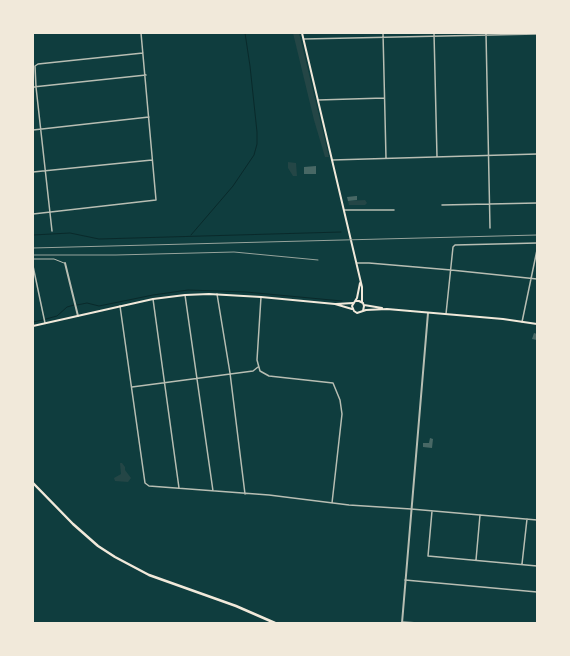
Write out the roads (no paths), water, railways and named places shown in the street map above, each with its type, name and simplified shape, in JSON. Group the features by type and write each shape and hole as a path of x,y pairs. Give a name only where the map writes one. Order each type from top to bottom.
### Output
{"main road":[{"path":"302,33 357,263 362,287 362,302 364,305 363,311"},
{"path":"33,326 120,306 185,295 217,294 335,304 353,303 356,301 361,282"},
{"path":"356,301 362,302"},
{"path":"352,310 353,303"},
{"path":"335,304 357,313 387,309"},
{"path":"364,305 387,309 537,324"},
{"path":"33,483 73,524 98,546 115,557 149,575 236,606 275,623"}],"street":[{"path":"33,214 156,200 142,33"},
{"path":"382,33 386,158"},
{"path":"434,33 437,157"},
{"path":"486,33 490,228"},
{"path":"304,39 537,34"},
{"path":"52,231 41,129 34,87 35,66 38,64 144,52"},
{"path":"34,87 146,75"},
{"path":"318,100 384,98"},
{"path":"33,130 149,118"},
{"path":"332,160 537,154"},
{"path":"33,172 152,160"},
{"path":"442,206 537,203"},
{"path":"344,210 394,210"},
{"path":"446,314 454,247 457,245 537,243"},
{"path":"522,322 537,250"},
{"path":"65,263 78,316"},
{"path":"357,263 451,270 537,279"},
{"path":"33,266 45,323"},
{"path":"217,294 230,374 245,494"},
{"path":"185,295 213,491"},
{"path":"261,297 257,360 258,367 262,373 269,376 333,383 340,400 342,414 332,503"},
{"path":"153,300 179,488"},
{"path":"120,306 145,483 149,486 269,495 332,503 537,520"},
{"path":"418,623 402,622 428,313"},
{"path":"132,387 253,371 258,367"},
{"path":"432,511 428,556 537,566"},
{"path":"476,560 480,515"},
{"path":"522,564 527,519"},
{"path":"405,580 537,592"}],"lane":[{"path":"33,259 54,258 65,263"}],"waterway":[{"path":"191,235 233,186 254,155 257,144 250,66 245,33"},
{"path":"33,235 70,233 99,239 341,232"},
{"path":"77,305 87,303 99,306 153,295 188,290 246,292 342,301"},
{"path":"46,319 57,316 67,307 74,305"},
{"path":"33,322 43,320"}],"railway":[{"path":"33,248 537,235"},
{"path":"33,255 116,255 234,252 318,260"}]}
